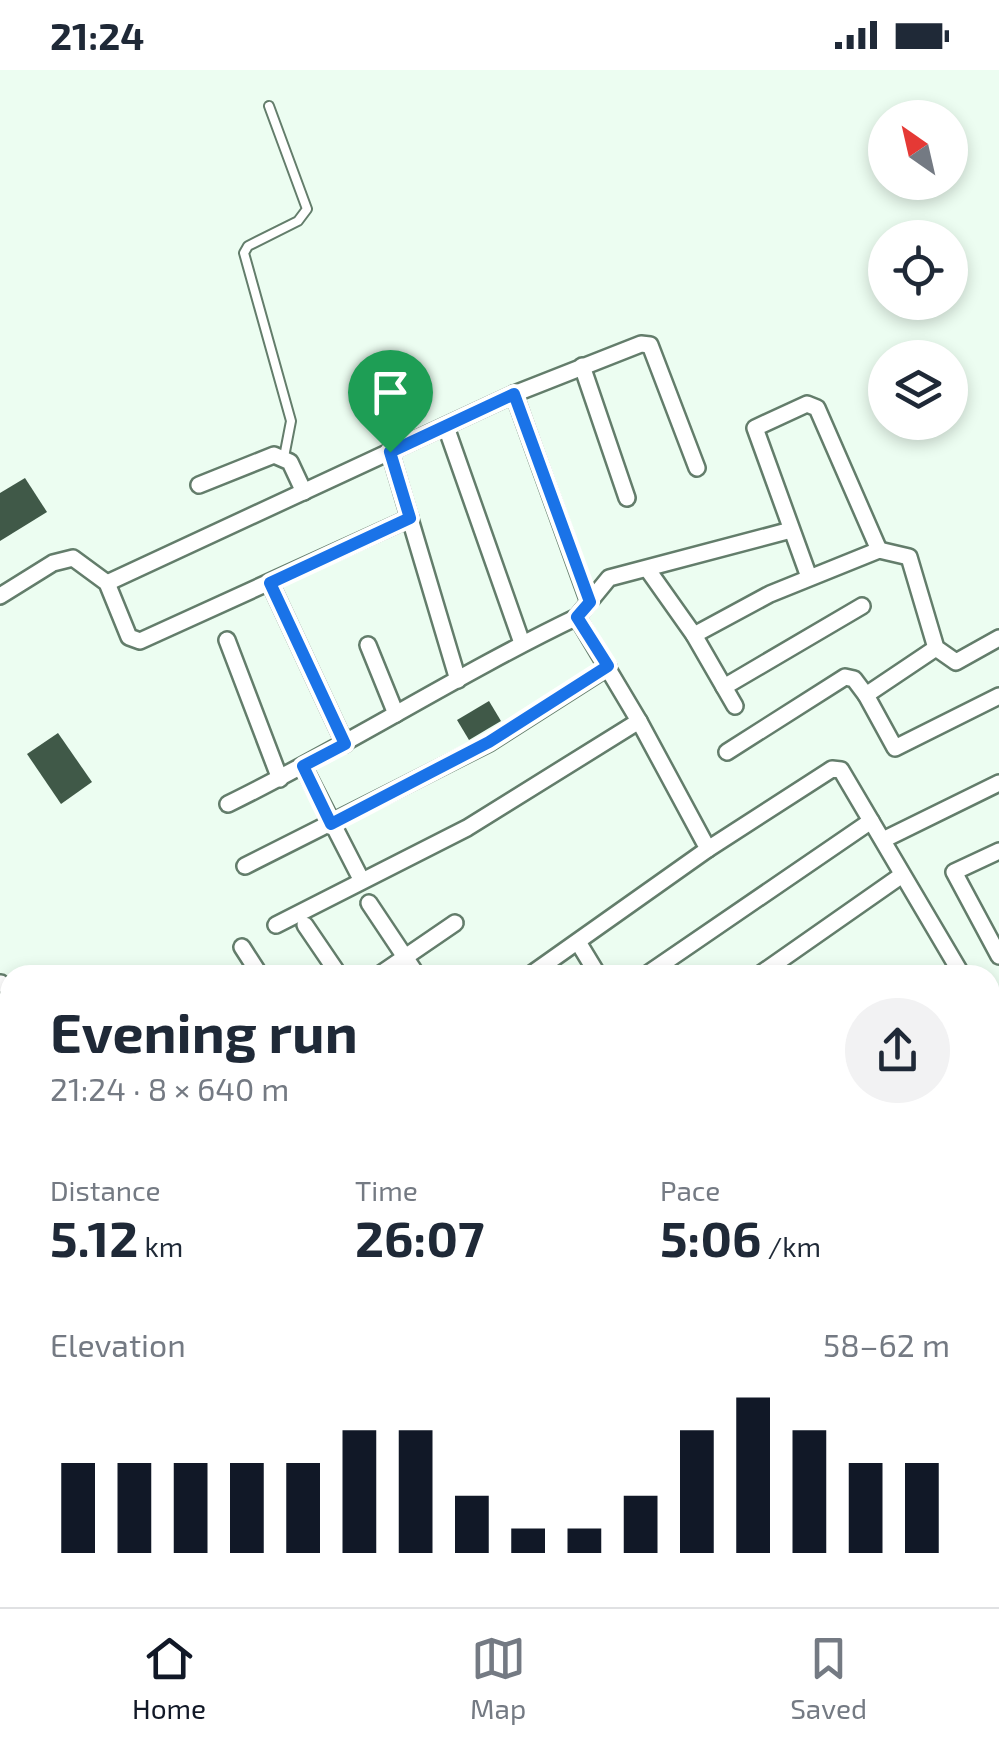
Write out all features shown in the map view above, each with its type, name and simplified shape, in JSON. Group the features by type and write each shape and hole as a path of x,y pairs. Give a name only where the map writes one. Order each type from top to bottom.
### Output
{"street":[{"path":"107,583 514,394 642,344 650,345 697,468"},
{"path":"582,366 627,498"},
{"path":"514,394 590,602"},
{"path":"809,576 755,428 808,404 814,404 878,550"},
{"path":"446,427 522,644"},
{"path":"390,452 458,680"},
{"path":"199,485 274,455 290,462 304,492"},
{"path":"0,596 53,563 74,558 107,583 129,637 140,641 410,518"},
{"path":"228,804 577,617 609,578 791,530"},
{"path":"694,635 809,576 878,550 909,557 936,648 956,662 999,638"},
{"path":"648,570 694,635 736,706"},
{"path":"270,583 345,744"},
{"path":"724,687 862,606"},
{"path":"577,617 708,849"},
{"path":"227,640 280,779"},
{"path":"368,645 396,714"},
{"path":"866,695 936,648"},
{"path":"245,866 489,742 608,666"},
{"path":"728,752 846,677 854,679 866,695 895,748 999,696"},
{"path":"276,924 468,828 639,721"},
{"path":"303,766 361,879"},
{"path":"545,965 708,849 832,769 841,770 956,965"},
{"path":"883,840 999,784"},
{"path":"661,965 871,821"},
{"path":"999,851 954,872 999,956"},
{"path":"773,965 902,875"},
{"path":"369,903 410,965"},
{"path":"393,965 455,923"},
{"path":"305,925 332,965"},
{"path":"578,942 592,965"},
{"path":"242,947 254,965"}],"lane":[{"path":"269,106 306,208 298,221 248,246 244,253 291,421 284,457"}],"building":[{"path":"25,478 47,512 0,541 0,493"},
{"path":"489,701 501,721 469,740 457,720"},
{"path":"58,733 92,782 61,804 27,754"}],"route":[{"path":"514,394 590,602 577,617 608,666 489,742 331,824 303,766 345,744 270,583 410,518 390,452 514,394"}]}
